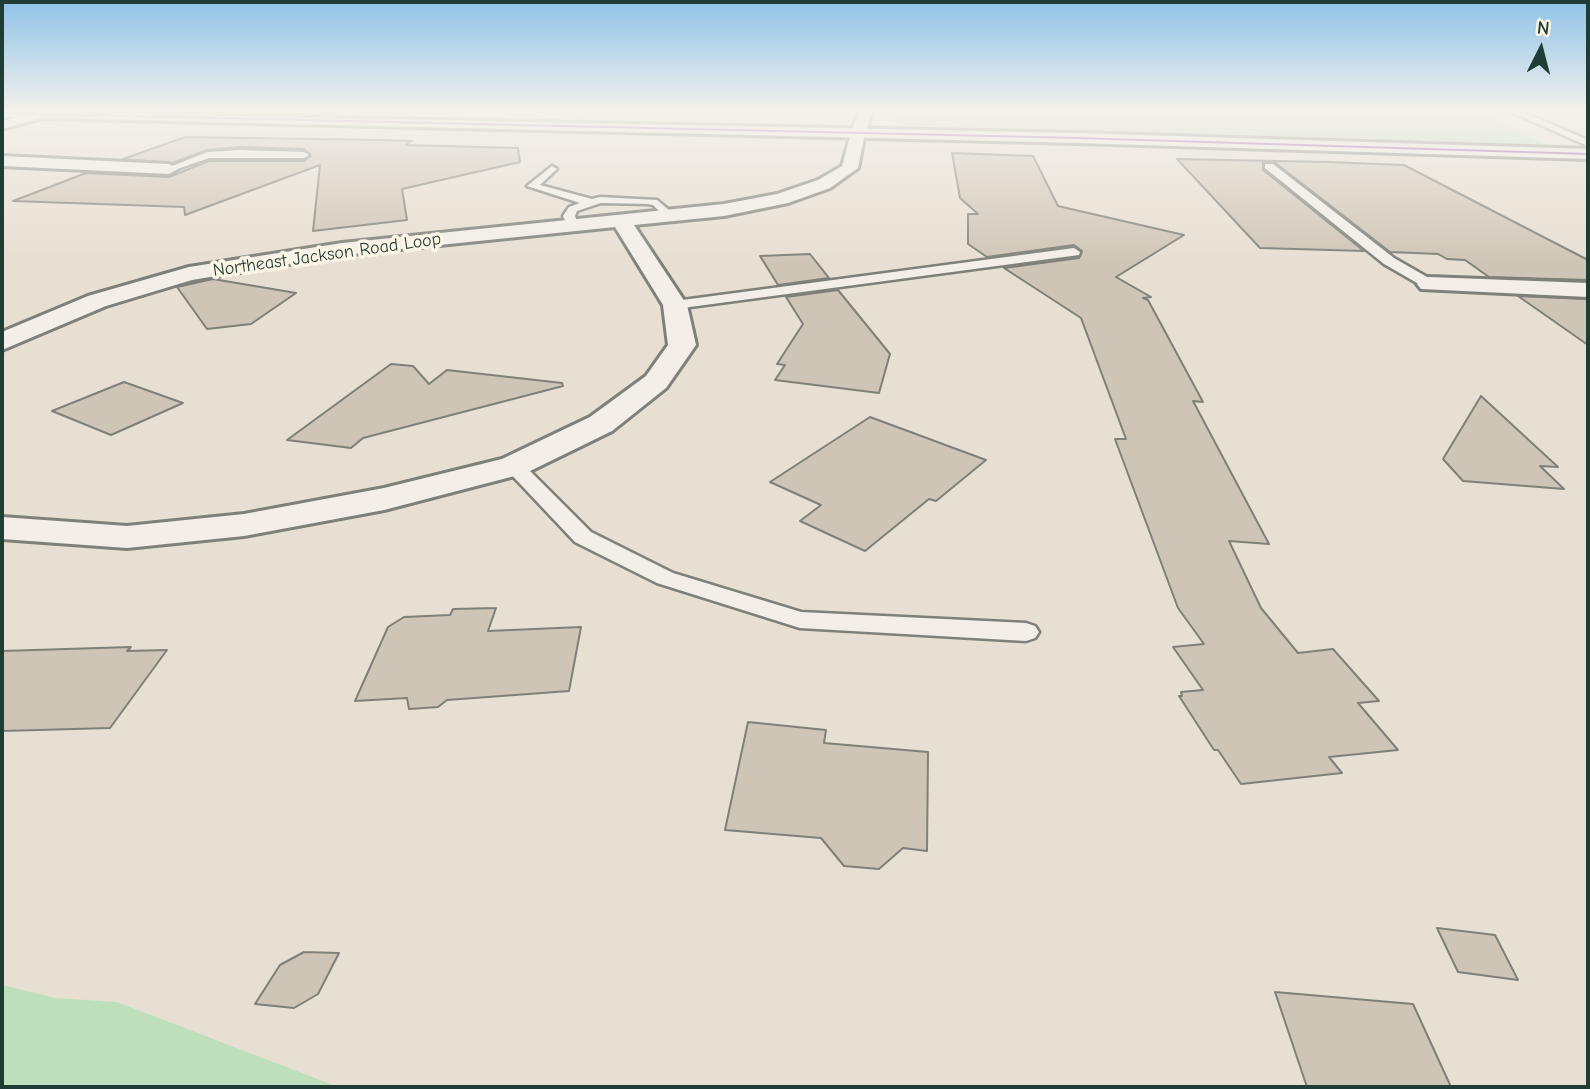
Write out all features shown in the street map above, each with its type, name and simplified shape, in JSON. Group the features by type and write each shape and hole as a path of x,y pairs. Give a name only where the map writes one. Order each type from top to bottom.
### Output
{"main road":[{"path":"19,162 169,169"},
{"name":"Northeast Jackson Road Loop","path":"2,342 97,301 189,274 342,249 724,210 781,199 824,184 850,168 851,162"},
{"path":"2,528 127,537 244,525 384,499 514,466 601,424 656,382 682,345 675,305 622,222"},
{"path":"1429,284 1588,290"}],"lane":[{"path":"169,169 189,162"},
{"path":"1269,166 1389,261 1429,284"},
{"path":"552,169 532,186 590,202 624,199 648,201 657,203 670,216"},
{"path":"573,226 569,213 590,202"},
{"path":"675,305 1074,252"},
{"path":"514,466 583,537 665,578 800,620 1026,632"}],"green space":[{"path":"2,985 55,998 117,1002 338,1087 2,1087"}],"building":[{"path":"207,162 520,162 402,189 407,220 313,231 320,165 185,215 184,207 13,201 86,173 169,177"},
{"path":"954,162 1036,162 1058,206 1184,235 1116,277 1151,297 1143,298 1148,300 1203,402 1193,401 1269,544 1229,541 1261,608 1298,653 1333,649 1379,701 1358,703 1398,750 1329,757 1342,773 1241,784 1218,750 1214,750 1179,696 1182,696 1181,692 1203,690 1173,647 1204,644 1178,608 1115,439 1126,439 1081,318 1004,268 1079,258 1082,251 1074,245 987,257 968,244 968,214 978,214 960,198"},
{"path":"1180,162 1265,162 1263,170 1364,251 1260,248"},
{"path":"1274,162 1404,165 1588,260 1588,280 1489,277 1465,260 1447,259 1438,254 1390,252"},
{"path":"810,254 829,278 778,285 760,256"},
{"path":"213,279 296,293 251,324 207,329 177,287"},
{"path":"838,290 890,354 879,393 775,380 785,365 777,364 803,324 786,297"},
{"path":"1518,296 1588,299 1588,345"},
{"path":"391,364 413,366 429,384 447,370 562,383 563,386 363,438 351,448 287,440"},
{"path":"124,382 183,403 111,435 52,411"},
{"path":"1481,396 1558,467 1540,466 1564,489 1463,481 1443,459"},
{"path":"870,417 986,460 936,501 929,499 865,551 800,521 821,505 770,482"},
{"path":"496,608 488,631 581,627 569,691 447,700 438,707 409,709 407,698 355,701 388,627 404,617 450,615 453,609"},
{"path":"131,647 127,651 167,650 110,728 2,731 2,651"},
{"path":"748,722 826,730 824,743 928,752 927,851 903,848 879,869 844,866 821,838 725,830"},
{"path":"1437,928 1495,935 1518,980 1458,972"},
{"path":"304,952 339,953 318,994 294,1008 255,1004 280,965"},
{"path":"1275,992 1413,1004 1451,1087 1307,1087"}]}
